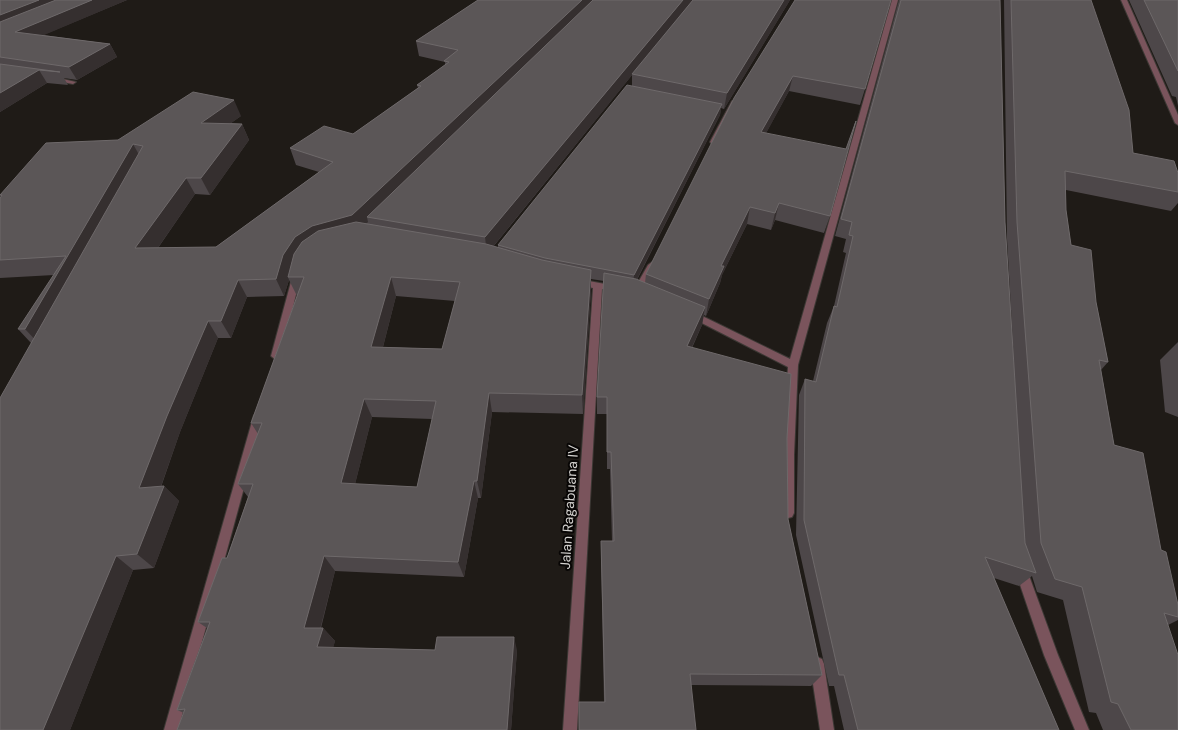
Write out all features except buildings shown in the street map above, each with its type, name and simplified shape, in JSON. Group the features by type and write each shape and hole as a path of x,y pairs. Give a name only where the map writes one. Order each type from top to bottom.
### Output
{"street":[{"path":"788,526 788,455 793,365 895,0"},
{"path":"1124,0 1178,123"},
{"path":"46,78 73,82"},
{"path":"710,147 736,97"},
{"path":"717,112 726,113"},
{"path":"571,280 641,295 655,258"},
{"path":"273,367 298,273 302,266"},
{"name":"Jalan Ragabuana IV","path":"570,730 598,286"},
{"path":"679,309 793,365"},
{"path":"171,730 262,406"},
{"path":"1017,557 1051,655 1082,730"},
{"path":"815,656 827,730"}]}
